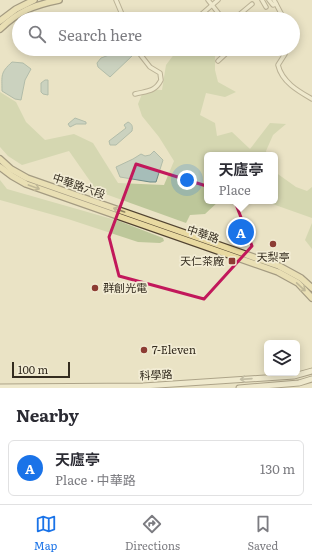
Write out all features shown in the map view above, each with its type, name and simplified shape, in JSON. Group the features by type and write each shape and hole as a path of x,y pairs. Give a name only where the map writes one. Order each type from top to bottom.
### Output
{"main road":[{"path":"0,21 16,9 34,0"},
{"path":"21,12 45,1 59,0"},
{"path":"0,29 12,19"},
{"name":"中華路六段","path":"0,159 11,169 27,178 156,223"},
{"name":"中華路六段","path":"0,167 26,184 148,227"},
{"name":"中華路","path":"156,223 278,272 298,284 312,298"},
{"name":"中華路","path":"148,227 189,237 279,266 301,278 312,288"}],"street":[{"path":"116,0 121,12"},
{"path":"208,0 218,12"},
{"path":"204,12 218,0"},
{"path":"262,0 266,7"},
{"path":"269,0 273,5 275,2 280,12"},
{"path":"242,12 252,4"},
{"path":"135,94 154,90 157,88 161,80 160,73 150,67 141,56"},
{"path":"218,61 223,56"},
{"path":"285,56 278,65 280,71 296,90 312,99"},
{"name":"科學路","path":"0,387 164,385 294,376 312,371"},
{"path":"239,388 299,383 312,379"}],"highlighted area":[{"path":"136,164 232,194 252,246 204,299 119,276 109,237"}],"green space":[{"path":"173,56 215,56 215,70 218,82 236,92 225,97 206,93 200,115 215,123 217,136 232,132 250,149 270,123 286,124 273,135 266,152 204,152 204,204 216,204 205,214 190,215 186,223 97,191 69,151 22,165 8,156 0,147 0,92 16,102 26,122 45,140 74,134 93,143 118,183 164,185 174,161 159,137 142,116 138,104 144,89 162,90 166,65"},
{"path":"278,174 296,187 307,191 312,187 312,218 272,204 278,204"},
{"path":"0,180 7,189 119,221 163,238 164,241 160,243 138,242 68,219 0,200"},
{"path":"312,223 312,249 305,240"}],"water":[{"path":"106,56 132,56 110,77 98,67 97,63 101,58"},
{"path":"12,62 23,63 31,69 25,80 21,100 15,99 2,91 2,75 5,69"},
{"path":"48,80 48,95 41,92 41,83"},
{"path":"75,118 86,122 86,124 76,124 70,127 68,124"},
{"path":"128,122 132,125 132,131 116,145 110,145 109,141 126,128 124,125"},
{"path":"154,151 163,160 156,182 120,177 116,167 141,154 145,156 150,155"}],"place":[{"name":"天廬亭","path":"241,232"},
{"name":"天梨亭","path":"273,244"},
{"name":"天仁茶廠","path":"232,261"},
{"name":"群創光電","path":"95,288"},
{"name":"7-Eleven","path":"144,350"}]}
